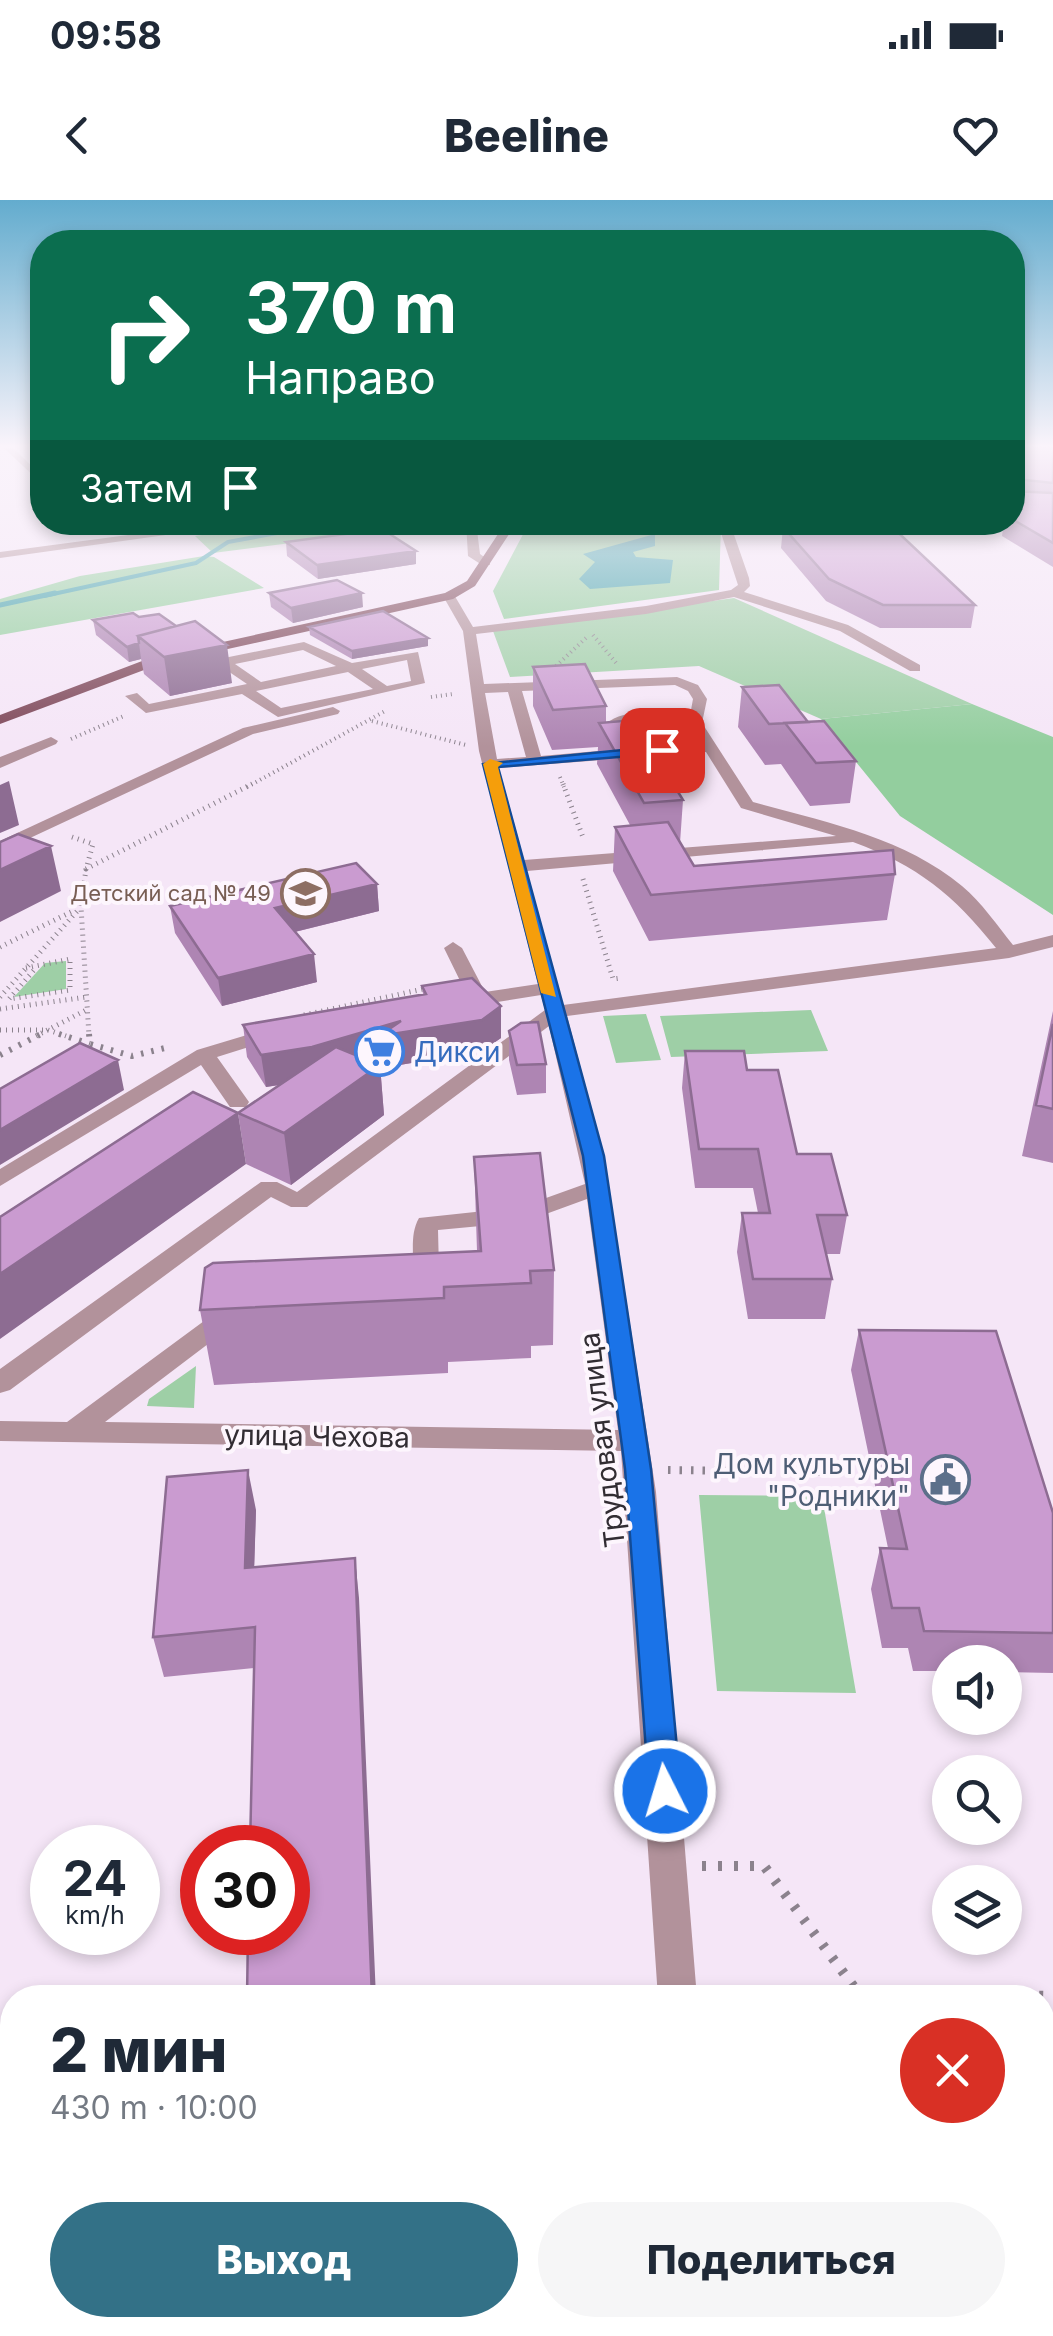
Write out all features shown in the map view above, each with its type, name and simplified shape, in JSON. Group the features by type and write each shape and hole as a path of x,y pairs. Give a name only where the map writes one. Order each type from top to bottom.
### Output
{"main road":[{"path":"0,720 155,661 245,638 449,596 471,582 496,548"}],"street":[{"path":"0,556 73,548"},
{"path":"473,548 474,556 486,563"},
{"path":"468,631 646,610 735,593 744,586 744,578 729,548"},
{"path":"735,593 844,628 916,668"},
{"name":"Трудовая улица","path":"449,596 468,631 488,757 519,866 598,1187 636,1455 677,1985"},
{"path":"245,638 268,653"},
{"path":"136,703 146,709 252,687 350,667 413,654 418,684 278,714 252,687 228,664 268,653 316,648 350,667 384,691"},
{"path":"475,689 630,680 677,681 693,688 700,699 695,723 747,804 860,839 953,888 1009,952"},
{"path":"521,686 543,759"},
{"path":"0,847 248,731 333,711"},
{"path":"630,753 613,724 621,719 697,714"},
{"path":"0,763 51,742"},
{"path":"488,757 543,759 710,747"},
{"path":"519,866 860,839"},
{"path":"444,1004 479,999 552,1000 1009,952 1053,941"},
{"path":"453,948 479,999"},
{"path":"0,1383 269,1187 300,1202 552,1000"},
{"path":"0,1179 204,1054 300,1022"},
{"path":"204,1054 238,1102"},
{"path":"389,1292 422,1286 426,1278 428,1222 524,1214 598,1187"},
{"path":"74,1432 106,1404 254,1301"},
{"name":"улица Чехова","path":"0,1430 636,1455"}],"path":[{"path":"521,686 552,668 592,633 630,680"},
{"path":"86,869 316,752 401,702"},
{"path":"51,742 59,744 136,703"},
{"path":"333,711 488,757"},
{"path":"543,759 584,861 613,979 633,976"},
{"path":"44,826 93,844 81,907 90,1044"},
{"path":"0,947 81,907"},
{"path":"1,996 81,907"},
{"path":"70,959 70,990 9,999 35,969 42,962 70,959"},
{"path":"26,968 35,969"},
{"path":"300,1022 470,978"},
{"path":"1,996 12,995"},
{"path":"0,1009 87,996"},
{"path":"0,1055 88,1009"},
{"path":"0,1030 48,1030 132,1056 169,1048"},
{"path":"636,1455 847,1472"},
{"path":"671,1866 764,1866 853,1985"}],"green space":[{"path":"207,548 254,548 213,553"},
{"path":"516,548 720,548 719,590 504,619 493,591"},
{"path":"214,557 264,588 0,635 0,599 80,576"},
{"path":"734,598 972,704 821,719 699,666 510,677 493,631"},
{"path":"972,704 1053,737 1053,915 900,816 821,719"},
{"path":"66,961 66,989 14,997 45,963"},
{"path":"811,1010 828,1051 671,1057 660,1016"},
{"path":"646,1014 661,1060 616,1063 603,1016"},
{"path":"196,1366 194,1408 147,1406 149,1399"},
{"path":"699,1495 822,1496 856,1693 717,1691"}],"water":[{"path":"606,548 649,548 633,552 636,557 673,560 670,583 590,589 579,579 595,562 583,554"}],"building":[{"path":"294,548 411,548 416,551 317,565"},
{"path":"801,548 914,548 975,605 883,605 829,579"},
{"path":"337,580 362,593 291,608 269,593"},
{"path":"383,611 428,638 352,651 309,627"},
{"path":"133,613 139,617 159,614 176,626 138,636 139,643 127,647 93,620"},
{"path":"195,621 227,645 164,657 138,636"},
{"path":"585,664 606,706 553,710 533,667"},
{"path":"779,685 808,722 769,724 742,687"},
{"path":"634,720 683,800 644,803 599,723"},
{"path":"824,721 856,761 816,763 785,723"},
{"path":"668,822 694,866 893,850 895,874 651,895 615,827"},
{"path":"18,834 51,846 0,870 0,842"},
{"path":"356,863 377,884 275,908 314,954 218,978 170,906"},
{"path":"472,978 501,1006 482,1020 379,1036 401,1021 312,1047 261,1055 243,1025 426,994 422,986"},
{"path":"538,1022 546,1064 517,1065 509,1031 521,1023"},
{"path":"1053,1024 1053,1109 1036,1105"},
{"path":"80,1043 118,1060 0,1130 0,1089"},
{"path":"336,1047 380,1065 284,1133 238,1113"},
{"path":"685,1051 744,1051 747,1070 778,1070 797,1154 831,1154 847,1215 817,1215 832,1279 753,1279 742,1213 770,1213 758,1149 699,1149"},
{"path":"193,1092 238,1113 0,1274 0,1217"},
{"path":"540,1153 554,1270 530,1271 531,1283 444,1287 444,1298 200,1310 205,1268 213,1263 481,1251 474,1157"},
{"name":"Дом культуры \"Родники\"","path":"859,1330 996,1331 1053,1513 1053,1633 924,1631 919,1608 892,1608 880,1548 907,1549"},
{"path":"248,1470 245,1568 355,1558 371,1985 247,1985 248,1955 310,1955 310,1825 251,1825 255,1627 153,1637 167,1477"}],"waterway":[{"path":"44,596 196,563 219,548"},
{"path":"0,605 55,593"}],"slow traffic":[{"path":"496,763 490,764 550,993"}],"place":[{"name":"Детский сад № 49","path":"306,893"},
{"name":"Дикси","path":"379,1052"},
{"name":"Дом культуры \"Родники\"","path":"945,1480"}],"route":[{"path":"662,750 490,764 594,1156 638,1469 665,1791"}]}
